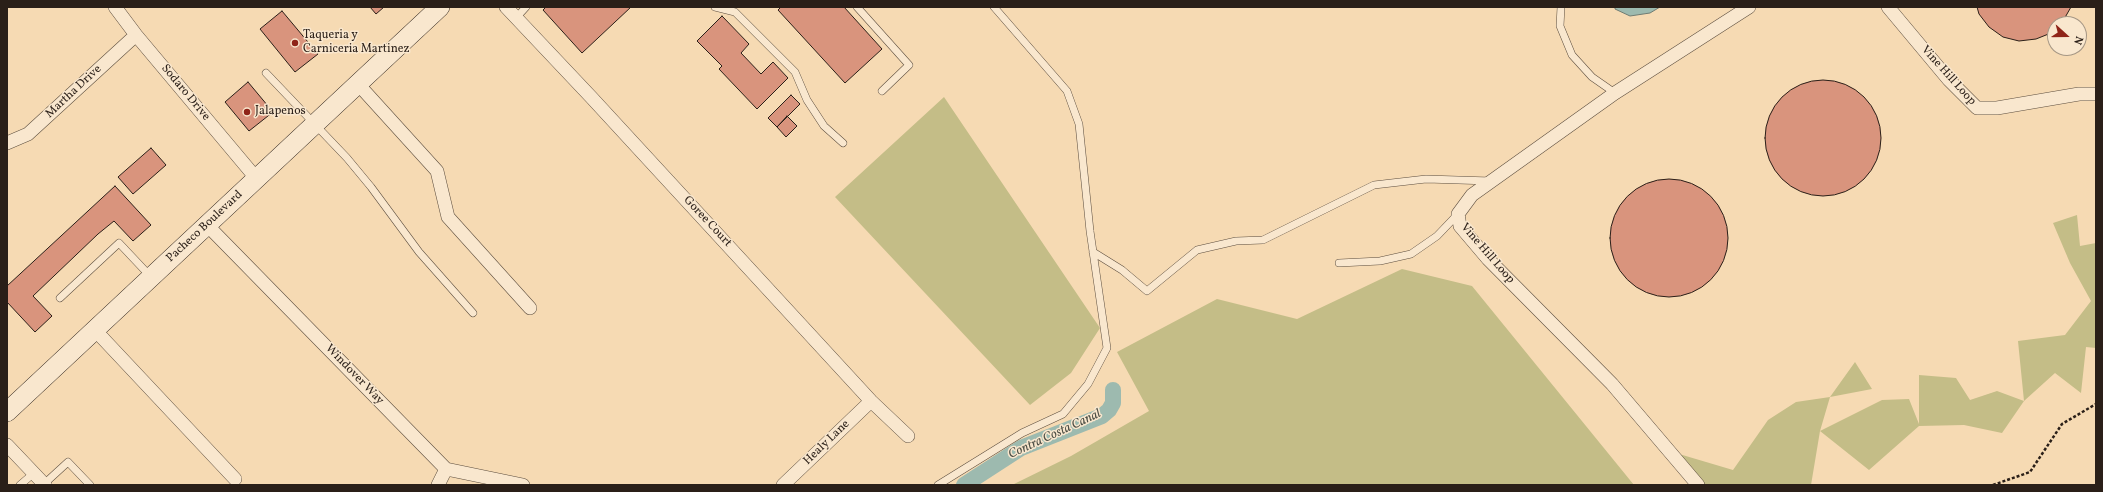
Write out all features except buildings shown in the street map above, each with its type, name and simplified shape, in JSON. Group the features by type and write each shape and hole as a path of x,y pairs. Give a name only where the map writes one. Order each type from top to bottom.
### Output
{"main road":[{"name":"Pacheco Boulevard","path":"7,412 358,84 433,10"}],"street":[{"name":"Sodaro Drive","path":"115,7 136,35 256,178"},
{"name":"Goree Court","path":"506,7 591,96 871,401 908,436"},
{"name":"Vine Hill Loop","path":"1698,485 1612,384 1488,259 1460,226 1458,214 1472,195 1614,93 1748,7"},
{"name":"Vine Hill Loop","path":"1888,7 1949,80 1977,108 1997,108 2080,94 2096,94"},
{"name":"Martha Drive","path":"7,143 28,134 136,35"},
{"path":"358,84 437,171 448,217 530,308"},
{"name":"Windover Way","path":"207,225 446,469"},
{"path":"95,330 235,479"},
{"name":"Healy Lane","path":"783,485 871,401"},
{"path":"7,445 45,485"},
{"path":"438,485 446,469 523,485"}],"lane":[{"path":"516,18 526,7"},
{"path":"715,7 735,12 796,72 807,100 824,126 843,143"},
{"path":"857,7 909,65 882,91"},
{"path":"938,485 1022,433 1063,414 1088,384 1107,348 1092,252 1079,124 1067,91 994,7"},
{"path":"1561,7 1560,26 1572,55 1592,77 1614,93"},
{"path":"266,73 347,158 371,187 419,252 473,313"},
{"path":"1092,252 1122,270 1147,291 1197,250 1236,241 1263,240 1374,185 1426,179 1492,181"},
{"path":"1339,263 1380,261 1411,254 1437,236 1458,214"},
{"path":"60,298 119,243 151,277"},
{"path":"45,485 68,462 90,485"},
{"path":"20,485 34,473"}],"path":[{"path":"1993,485 2030,472 2062,424 2096,404"}],"shaded area":[{"path":"1615,7 1660,7 1650,13 1630,16 1615,9"},
{"path":"944,97 1100,328 1071,373 1030,405 835,197"},
{"path":"2077,215 2080,246 2096,243 2096,348 2086,347 2081,393 2055,373 2024,401 2018,341 2065,335 2091,301 2070,263 2053,223"},
{"path":"1402,269 1472,286 1634,485 1012,485 1071,456 1149,411 1117,352 1217,299 1297,319"},
{"path":"1855,362 1872,389 1830,397"},
{"path":"1919,375 1956,378 1970,400 1997,391 2024,401 2002,433 1964,425 1919,426 1869,470 1820,431 1882,400 1909,399 1919,424"},
{"path":"1830,397 1820,431 1811,485 1698,485 1669,451 1733,470 1768,420 1796,402"}],"waterway":[{"name":"Contra Costa Canal","path":"964,485 1021,448 1102,416 1109,410 1113,403 1113,390"}],"place":[{"name":"Taqueria y Carniceria Martinez","path":"295,43"},
{"name":"Jalapenos","path":"247,112"}]}
